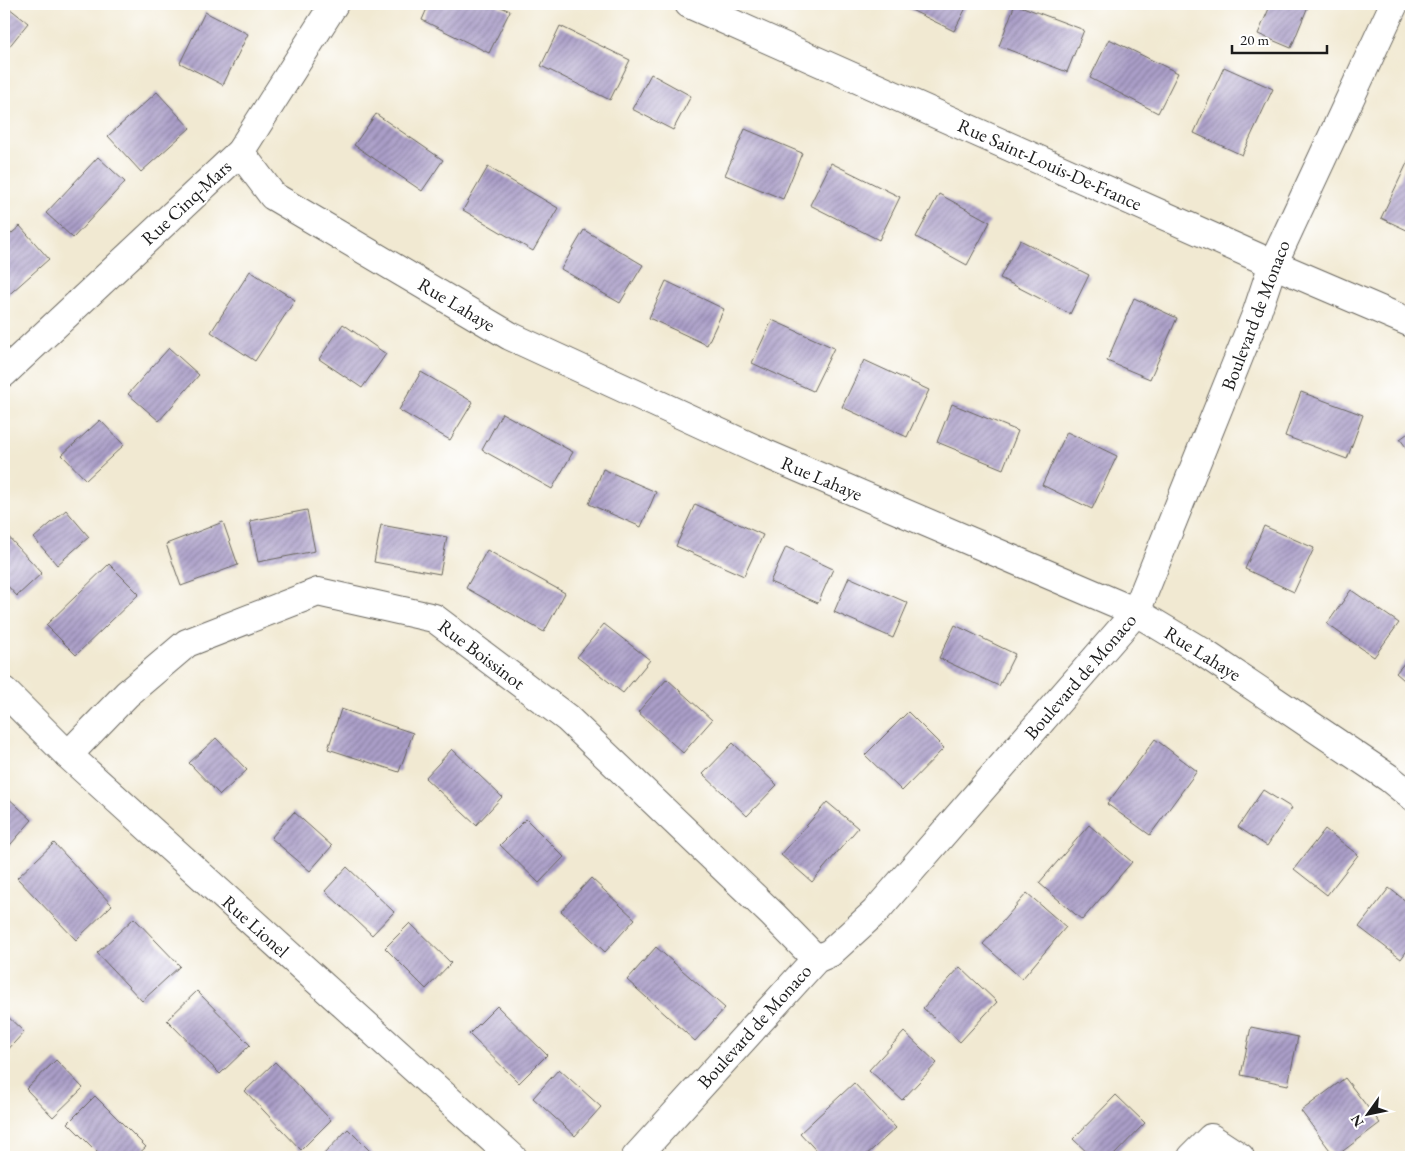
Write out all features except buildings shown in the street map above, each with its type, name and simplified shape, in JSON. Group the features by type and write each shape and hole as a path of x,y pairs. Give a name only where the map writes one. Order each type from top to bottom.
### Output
{"street":[{"name":"Rue Cinq-Mars","path":"4,373 240,152 334,4"},
{"name":"Rue Saint-Louis-De-France","path":"688,4 1411,324"},
{"name":"Boulevard de Monaco","path":"636,1157 816,959 830,953 875,912 1136,612 1257,312 1273,264 1394,4"},
{"name":"Rue Lahaye","path":"240,152 274,196 510,336 764,453 1136,612 1201,650 1389,778 1411,796"},
{"name":"Rue Boissinot","path":"68,755 127,694 188,644 318,592 434,618 566,718 773,915 816,959"},
{"name":"Rue Lionel","path":"4,691 68,755 512,1157"},
{"path":"1192,1157 1211,1138 1240,1157"}]}
